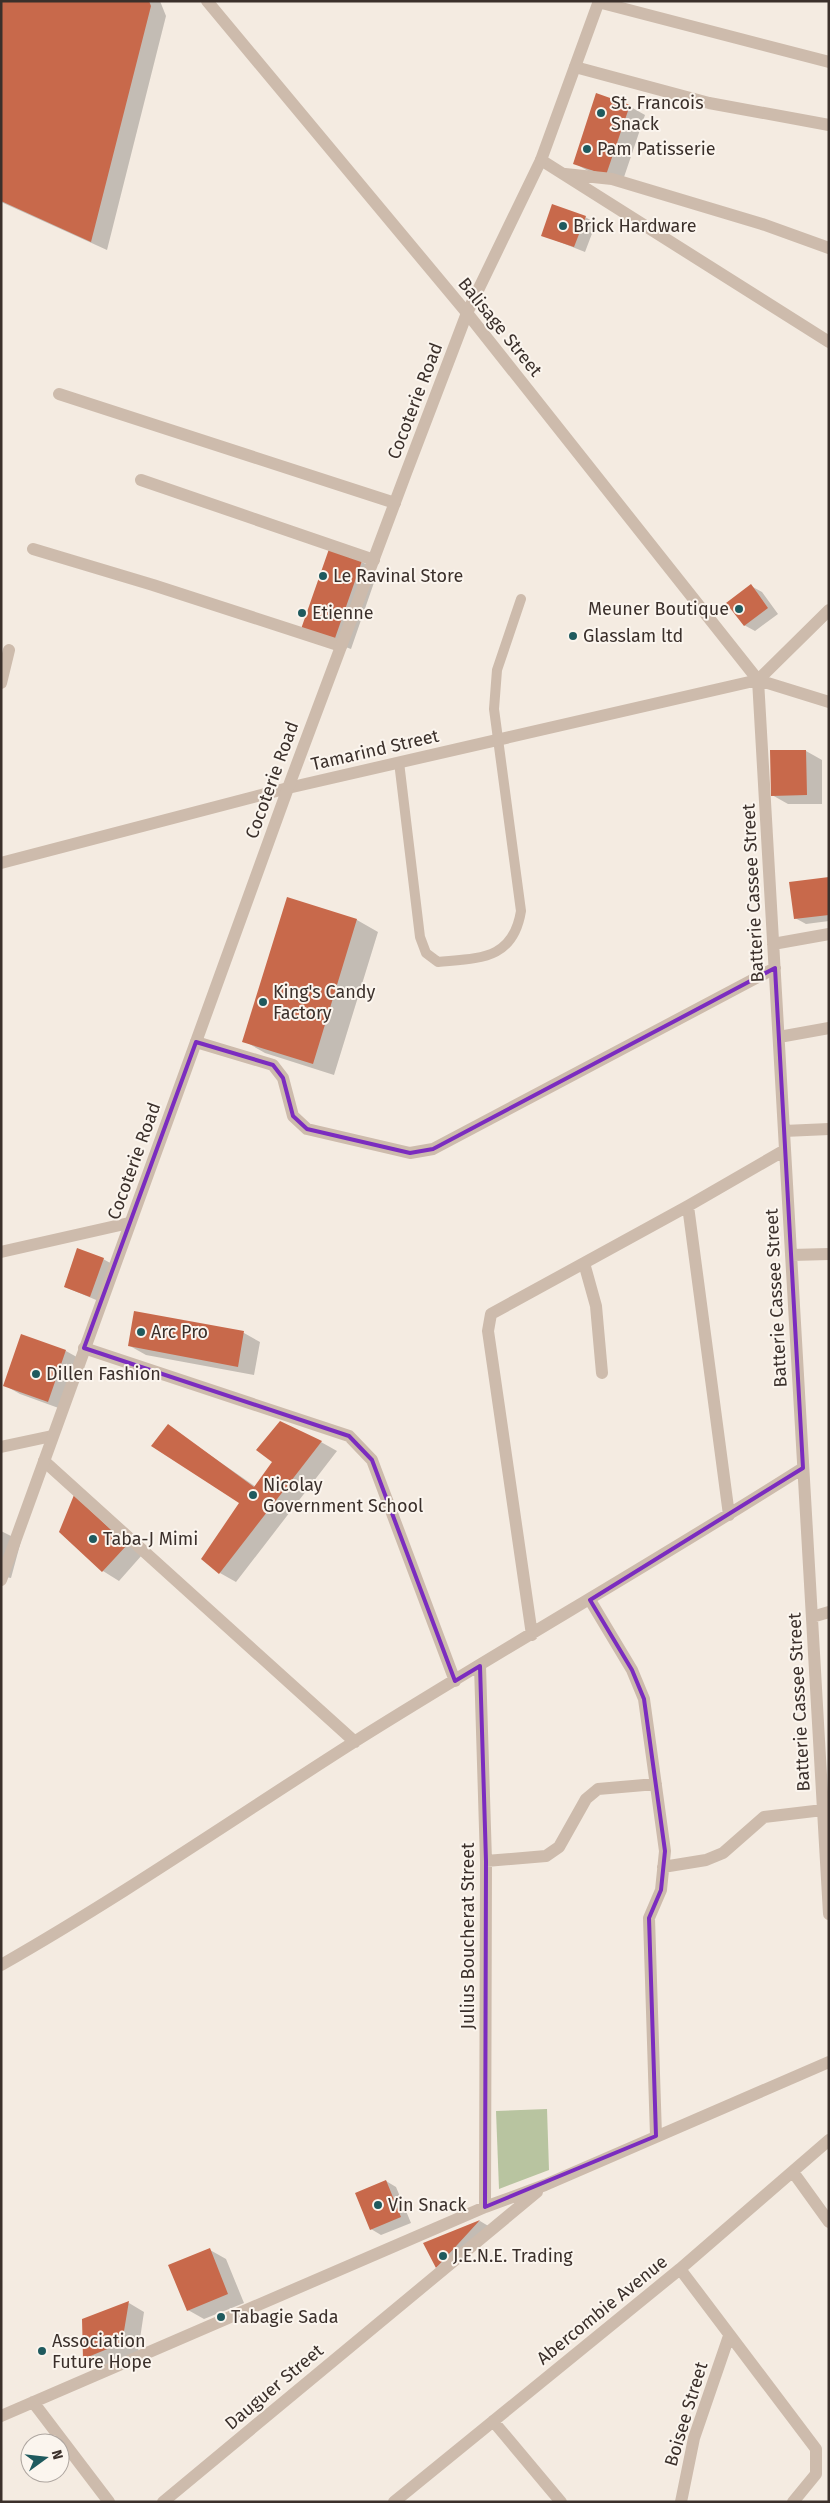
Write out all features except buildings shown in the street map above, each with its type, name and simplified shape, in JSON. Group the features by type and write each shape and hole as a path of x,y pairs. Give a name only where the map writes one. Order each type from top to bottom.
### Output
{"street":[{"name":"Balisage Street","path":"207,1 467,313 758,680"},
{"name":"Cocoterie Road","path":"1,1580 288,788 395,503 467,313 541,160 599,1"},
{"path":"599,1 829,62"},
{"path":"575,67 708,103 829,125"},
{"path":"541,160 829,342"},
{"path":"563,174 612,179 762,224 829,248"},
{"path":"59,394 395,503"},
{"path":"141,480 374,560"},
{"path":"33,550 153,585 341,646"},
{"path":"829,610 758,680 829,702"},
{"path":"1,683 9,650"},
{"name":"Tamarind Street","path":"1,864 288,788 758,680"},
{"name":"Batterie Cassee Street","path":"758,680 829,1914"},
{"path":"773,944 829,934"},
{"path":"196,1042 273,1065 283,1078 293,1116 306,1129 410,1153 432,1149 775,968"},
{"path":"779,1037 829,1028"},
{"path":"784,1131 829,1129"},
{"path":"532,1635 488,1322 491,1314 688,1206 785,1150"},
{"path":"688,1206 729,1515"},
{"path":"1,1252 129,1223"},
{"path":"791,1255 829,1254"},
{"path":"584,1263 596,1306 602,1374"},
{"path":"84,1348 349,1436 372,1460 455,1681"},
{"path":"1,1448 52,1436"},
{"path":"44,1461 355,1742"},
{"path":"1,1965 91,1914 355,1742 803,1468"},
{"path":"590,1600 632,1670 644,1699 665,1851 661,1890 649,1918 656,2136"},
{"path":"812,1617 829,1612"},
{"name":"Julius Boucherat Street","path":"480,1666 486,1861 485,2206"},
{"path":"486,1861 546,1856 559,1847 586,1799 598,1789 656,1784"},
{"path":"664,1867 706,1860 723,1853 764,1817 823,1810"},
{"path":"1,2416 485,2206 545,2185 829,2062"},
{"name":"Abercombie Avenue","path":"394,2502 680,2269 829,2140"},
{"path":"793,2172 829,2222"},
{"name":"Dauguer Street","path":"163,2502 545,2185"},
{"path":"680,2269 816,2449 816,2474 793,2502"},
{"name":"Boisee Street","path":"681,2502 694,2438 729,2336"},
{"path":"33,2402 109,2502"},
{"path":"493,2421 561,2502"}],"lane":[{"path":"399,762 420,937 426,954 438,962 482,958 508,945 518,927 521,911 494,709 497,670 521,599"}],"highlighted area":[{"path":"775,968 803,1468 590,1600 632,1670 644,1699 665,1851 661,1890 649,1918 656,2136 485,2207 486,1861 480,1666 455,1681 372,1460 349,1436 84,1348 196,1042 273,1065 283,1078 293,1116 307,1129 410,1153 433,1149"}],"green space":[{"path":"547,2109 549,2170 499,2189 496,2111"}],"place":[{"name":"St. Francois Snack","path":"601,113"},
{"name":"Pam Patisserie","path":"587,149"},
{"name":"Brick Hardware","path":"563,226"},
{"name":"Le Ravinal Store","path":"323,576"},
{"name":"Meuner Boutique","path":"739,609"},
{"name":"Etienne","path":"302,613"},
{"name":"Glasslam ltd","path":"573,636"},
{"name":"King's Candy Factory","path":"263,1002"},
{"name":"Arc Pro","path":"141,1332"},
{"name":"Dillen Fashion","path":"36,1374"},
{"name":"Nicolay Government School","path":"253,1495"},
{"name":"Taba-J Mimi","path":"93,1539"},
{"name":"Vin Snack","path":"378,2205"},
{"name":"J.E.N.E. Trading","path":"443,2256"},
{"name":"Tabagie Sada","path":"221,2317"},
{"name":"Association Future Hope","path":"42,2351"}]}
